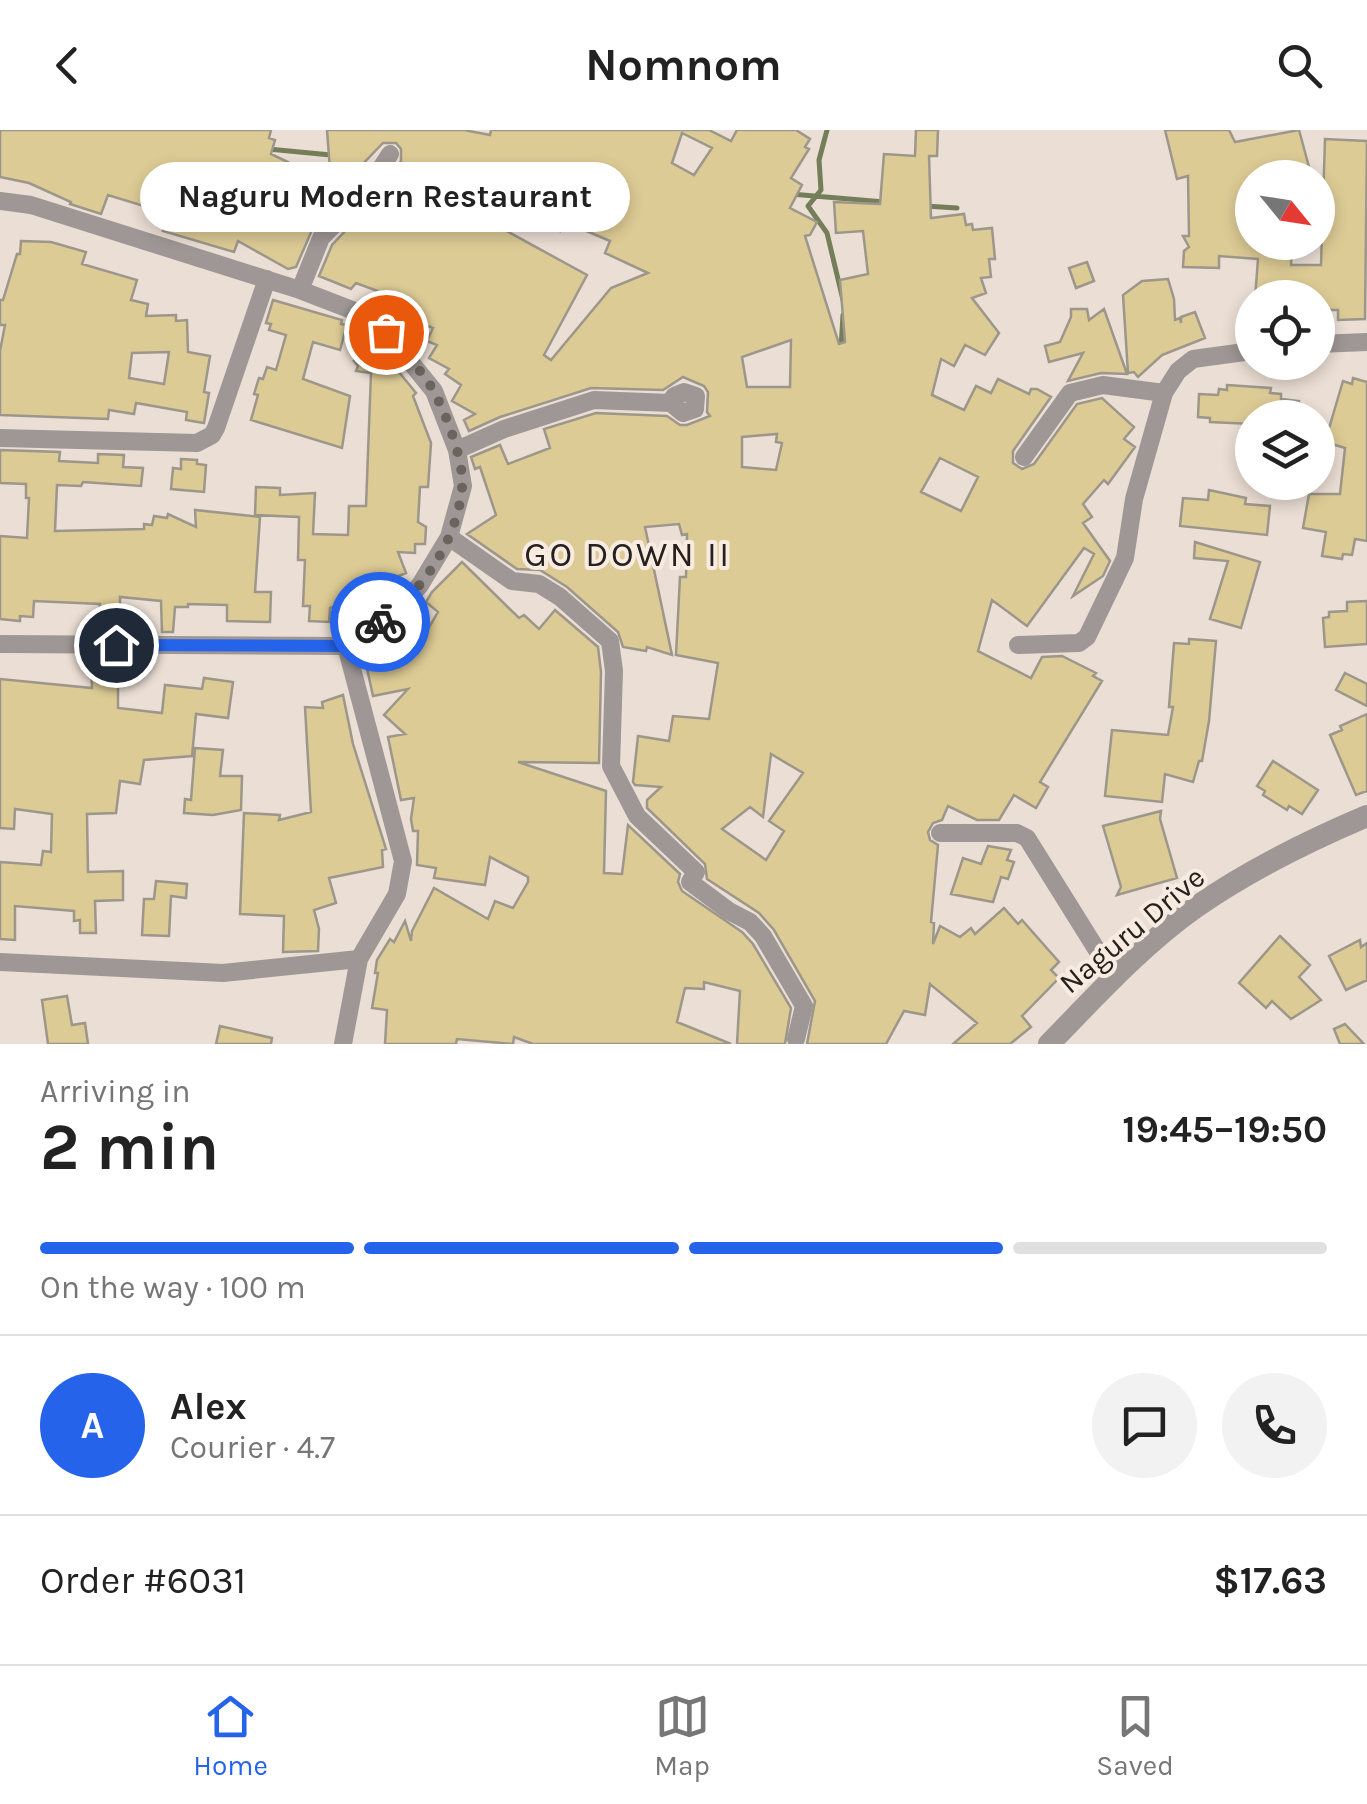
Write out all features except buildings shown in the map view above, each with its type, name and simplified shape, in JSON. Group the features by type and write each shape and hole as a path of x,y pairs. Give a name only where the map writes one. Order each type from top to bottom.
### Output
{"street":[{"path":"300,290 322,238 356,202 370,175 381,168 390,154"},
{"path":"0,201 32,205 267,279 370,317 434,391 456,450 463,486 449,538 420,586 401,607 346,646 0,644"},
{"path":"0,438 198,443 206,440 216,428 267,279"},
{"path":"1335,343 1367,342"},
{"path":"1018,645 1080,643 1086,637 1125,558 1134,499 1164,393 1178,371 1193,359 1235,353"},
{"path":"1024,456 1070,392 1103,385 1164,393"},
{"path":"456,450 504,429 594,400 671,403"},
{"path":"449,538 512,581 540,584 610,641 614,671 611,766 621,789 638,816 696,872 690,882 728,911 750,922 763,936 804,1006 796,1038"},
{"path":"343,1044 359,958 397,894 404,861 346,646"},
{"name":"Naguru Drive","path":"1049,1044 1115,978 1195,908 1299,846 1367,816"},
{"path":"940,833 1017,833 1027,838 1115,978"},
{"path":"0,962 223,972 359,958"}],"waterway":[{"path":"827,130 819,160 821,190 808,206 827,233 843,300"},
{"path":"268,149 331,155"},
{"path":"791,194 884,202"},
{"path":"925,206 957,208"},
{"path":"841,349 843,315"}],"way so far":[{"path":"380,622 420,586 449,538 463,486 456,450 434,391 386,332"}],"place":[{"name":"Naguru Modern Restaurant","path":"386,332"}],"district":[{"name":"GO DOWN II","path":"628,554"}],"route":[{"path":"116,645 346,646 380,622"}]}
